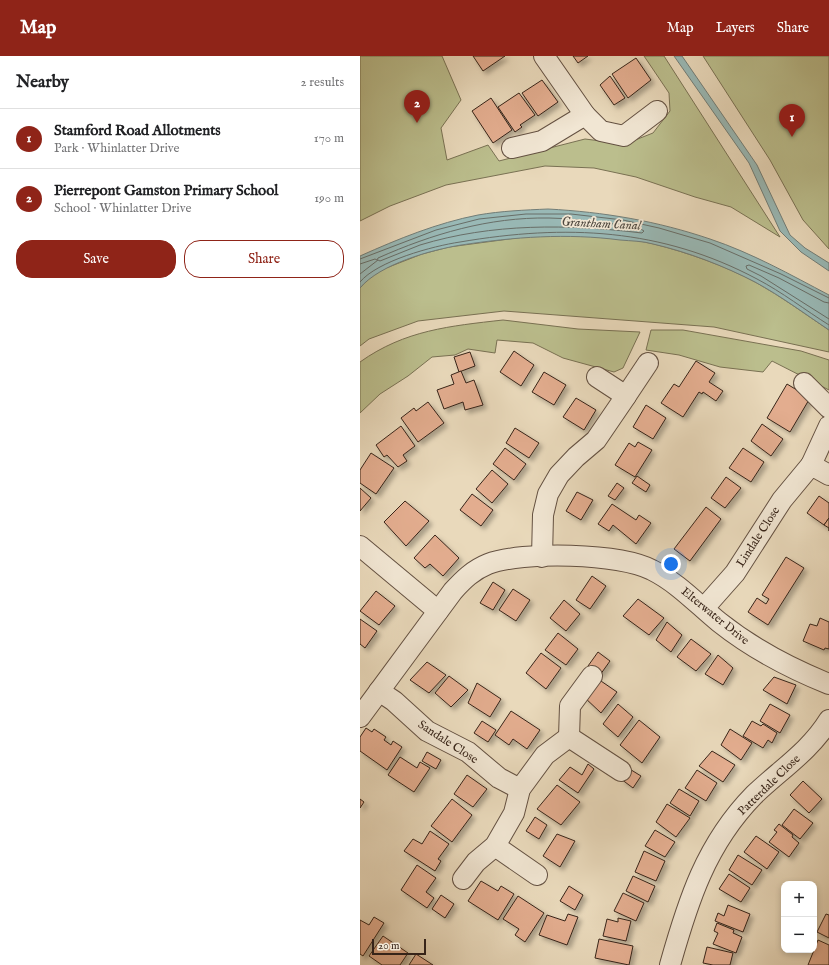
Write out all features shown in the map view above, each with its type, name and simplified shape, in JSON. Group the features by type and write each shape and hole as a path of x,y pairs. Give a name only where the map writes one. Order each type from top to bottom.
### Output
{"street":[{"path":"544,56 585,115 601,131 624,136 657,111"},
{"path":"512,148 542,142 585,115"},
{"path":"542,557 543,515 548,494 559,475 576,457 596,440 648,363"},
{"path":"596,377 626,396"},
{"path":"804,383 829,408"},
{"name":"Lindale Close","path":"704,608 735,573 782,500 811,465 829,426"},
{"path":"811,465 829,475"},
{"path":"360,546 438,611"},
{"name":"Elterwater Drive","path":"360,717 438,611 467,576 488,564 511,559 583,557 632,563 652,569 668,579 744,641 792,669 829,684"},
{"path":"569,737 570,706 592,676"},
{"name":"Sandale Close","path":"379,691 394,701 427,731 468,752 499,778 520,789"},
{"name":"Patterdale Close","path":"670,965 693,891 710,852 723,833 754,795 809,747 829,720"},
{"path":"569,737 622,771"},
{"path":"463,878 476,862 495,846 514,813 520,789 545,755 569,737"},
{"path":"495,846 537,875"}],"green space":[{"path":"360,56 442,56 461,100 441,128 447,160 488,145 499,161 585,139 625,144 653,133 670,111 669,93 644,56 664,56 780,237 731,207 695,197 636,177 594,168 545,166 446,185 390,206 360,221"},
{"path":"703,56 829,56 829,249 803,220 770,160"},
{"path":"563,235 620,239 654,244 694,256 733,271 766,288 829,330 829,352 714,327 504,311 418,321 369,339 360,346 360,288 368,278 381,270 422,254 449,247 524,237"},
{"path":"503,320 578,329 640,332 623,368 614,372 563,358 533,343 497,340 495,353 468,349 455,355 432,357 408,376 380,394 360,413 360,362 377,351 394,343 428,331 446,327"},
{"path":"651,330 683,330 801,351 829,360 829,390 772,361 763,372 720,367 679,355 646,350"}],"water":[{"path":"674,56 682,56 757,165 790,235 805,248 829,263 829,271 801,252 780,231 749,163"},
{"name":"Grantham Canal","path":"548,209 589,212 650,222 710,239 741,251 829,295 829,330 765,287 718,265 692,255 649,243 600,238 560,236 521,238 449,247 421,254 393,265 369,279 360,288 360,256 418,232 463,218 504,212"}],"building":[{"path":"473,56 505,56 483,71"},
{"path":"573,56 588,56 578,63"},
{"path":"636,58 651,80 628,98 612,74"},
{"path":"610,76 625,98 614,105 600,85"},
{"path":"542,80 558,102 538,116 522,93"},
{"path":"519,93 535,115 520,125 522,127 515,132 498,107"},
{"path":"491,98 512,130 493,143 472,111"},
{"path":"514,351 534,365 521,386 500,372"},
{"path":"470,352 475,366 459,372 454,357"},
{"path":"696,361 715,373 709,382 723,391 716,401 703,392 702,394 699,392 683,417 661,403 674,384 679,387"},
{"path":"461,371 466,383 474,380 483,405 465,410 463,402 444,409 437,390 454,384 451,375"},
{"path":"544,372 566,385 554,405 532,392"},
{"path":"787,384 810,398 790,432 767,418"},
{"path":"576,398 596,410 584,430 563,417"},
{"path":"428,402 444,423 418,442 401,418 414,408 416,411"},
{"path":"646,405 666,418 653,439 633,427"},
{"path":"762,424 783,439 771,456 751,441"},
{"path":"401,426 415,446 403,455 407,461 398,467 387,455 384,457 376,445"},
{"path":"515,428 539,443 529,458 506,443"},
{"path":"638,442 652,450 635,477 615,465 629,443 635,447"},
{"path":"505,448 526,464 514,480 493,464"},
{"path":"743,448 764,462 751,482 729,468"},
{"path":"371,453 394,468 376,494 360,483 360,470"},
{"path":"492,470 508,484 492,503 476,489"},
{"path":"637,476 650,485 646,492 632,483"},
{"path":"726,477 741,488 725,508 711,498"},
{"path":"617,483 624,488 615,500 608,496"},
{"path":"360,488 371,498 360,511"},
{"path":"577,492 593,500 581,520 566,511"},
{"path":"472,494 493,510 481,526 460,510"},
{"path":"819,496 829,503 829,518 824,525 807,513"},
{"path":"405,501 429,521 406,546 384,522"},
{"path":"612,504 636,520 639,515 651,523 636,544 613,525 609,531 598,524"},
{"path":"706,507 721,519 690,561 674,549"},
{"path":"829,518 829,528 824,525"},
{"path":"435,535 459,558 443,576 430,564 425,568 414,558"},
{"path":"786,557 804,568 768,625 748,612 757,598 766,604 769,599 762,595"},
{"path":"592,576 606,586 590,609 576,600"},
{"path":"493,582 505,590 493,610 480,603"},
{"path":"513,589 530,600 516,621 499,610"},
{"path":"376,591 395,606 379,625 360,611"},
{"path":"638,599 664,618 649,635 623,616"},
{"path":"564,600 580,614 566,631 550,618"},
{"path":"820,618 829,622 829,649 825,648 824,650 803,641 810,624 817,626"},
{"path":"360,619 377,631 365,648 360,644"},
{"path":"667,622 682,635 671,652 656,640"},
{"path":"558,633 578,649 566,665 545,650"},
{"path":"691,639 711,654 696,671 677,657"},
{"path":"598,652 610,661 600,675 588,666"},
{"path":"541,653 561,668 546,689 526,673"},
{"path":"718,655 733,668 723,685 705,674"},
{"path":"427,662 446,675 429,693 410,680"},
{"path":"449,676 468,690 451,707 435,693"},
{"path":"774,677 796,685 787,704 763,690"},
{"path":"598,679 617,692 601,713 583,696"},
{"path":"477,683 501,699 490,717 468,703"},
{"path":"618,704 633,717 618,737 603,724"},
{"path":"770,704 790,715 780,733 760,721"},
{"path":"511,711 540,730 527,749 513,739 509,745 495,735"},
{"path":"639,720 660,737 642,763 620,745"},
{"path":"482,721 496,730 488,742 474,733"},
{"path":"752,721 761,726 763,724 777,733 772,743 768,740 763,748 743,736"},
{"path":"366,728 372,732 374,729 386,737 384,740 391,745 393,741 402,747 387,770 360,751 360,737"},
{"path":"730,729 752,743 741,760 721,745"},
{"path":"712,751 735,765 723,782 699,766"},
{"path":"427,752 441,760 436,769 422,761"},
{"path":"400,757 417,768 420,762 430,768 414,792 388,775"},
{"path":"588,764 594,769 578,793 559,780 570,767 582,775"},
{"path":"628,768 641,776 633,788 621,779"},
{"path":"697,770 717,783 706,801 685,788"},
{"path":"467,775 487,789 473,807 454,794"},
{"path":"803,781 822,799 809,813 790,795"},
{"path":"557,785 580,802 561,825 537,809"},
{"path":"679,789 699,801 690,816 670,803"},
{"path":"360,799 364,802 360,808"},
{"path":"452,799 472,815 452,842 431,826"},
{"path":"667,804 690,818 676,837 656,822"},
{"path":"794,809 813,823 800,839 782,825"},
{"path":"535,817 547,825 539,839 526,831"},
{"path":"779,824 793,835 792,837 799,843 789,857 769,842 777,832 774,830"},
{"path":"655,830 675,842 665,857 645,846"},
{"path":"430,831 449,844 438,859 441,861 435,871 404,851 413,839 422,844"},
{"path":"557,834 575,841 560,867 543,856"},
{"path":"756,836 779,852 767,869 744,852"},
{"path":"644,851 665,861 656,881 635,872"},
{"path":"738,855 762,870 752,885 729,870"},
{"path":"417,865 436,878 426,892 434,898 427,908 401,890"},
{"path":"729,874 750,888 741,902 719,889"},
{"path":"633,876 655,886 648,902 626,891"},
{"path":"481,881 498,891 501,886 514,894 498,920 468,901"},
{"path":"569,886 583,895 575,910 560,901"},
{"path":"623,893 644,903 636,921 614,911"},
{"path":"441,895 454,904 445,918 432,909"},
{"path":"518,896 544,913 525,942 515,935 519,929 503,919"},
{"path":"728,905 750,914 743,932 715,921 718,913 724,916"},
{"path":"568,914 578,917 567,945 539,935 547,915 565,921"},
{"path":"826,914 829,915 829,938 817,932"},
{"path":"374,917 384,923 363,956 360,954 360,920 369,925"},
{"path":"618,918 631,921 626,941 603,936 607,919 618,922"},
{"path":"717,923 734,930 733,933 742,937 736,953 713,944 718,933 714,931"},
{"path":"383,936 408,953 400,965 382,965 369,956"},
{"path":"599,939 633,946 629,965 595,958"},
{"path":"818,940 829,945 829,965 808,965 813,953 817,953"},
{"path":"707,947 733,953 730,965 713,965 703,963"},
{"path":"416,954 433,965 409,965"}],"place":[{"name":"Pierrepont Gamston Primary School","path":"417,123"},
{"name":"Stamford Road Allotments","path":"792,137"}]}
